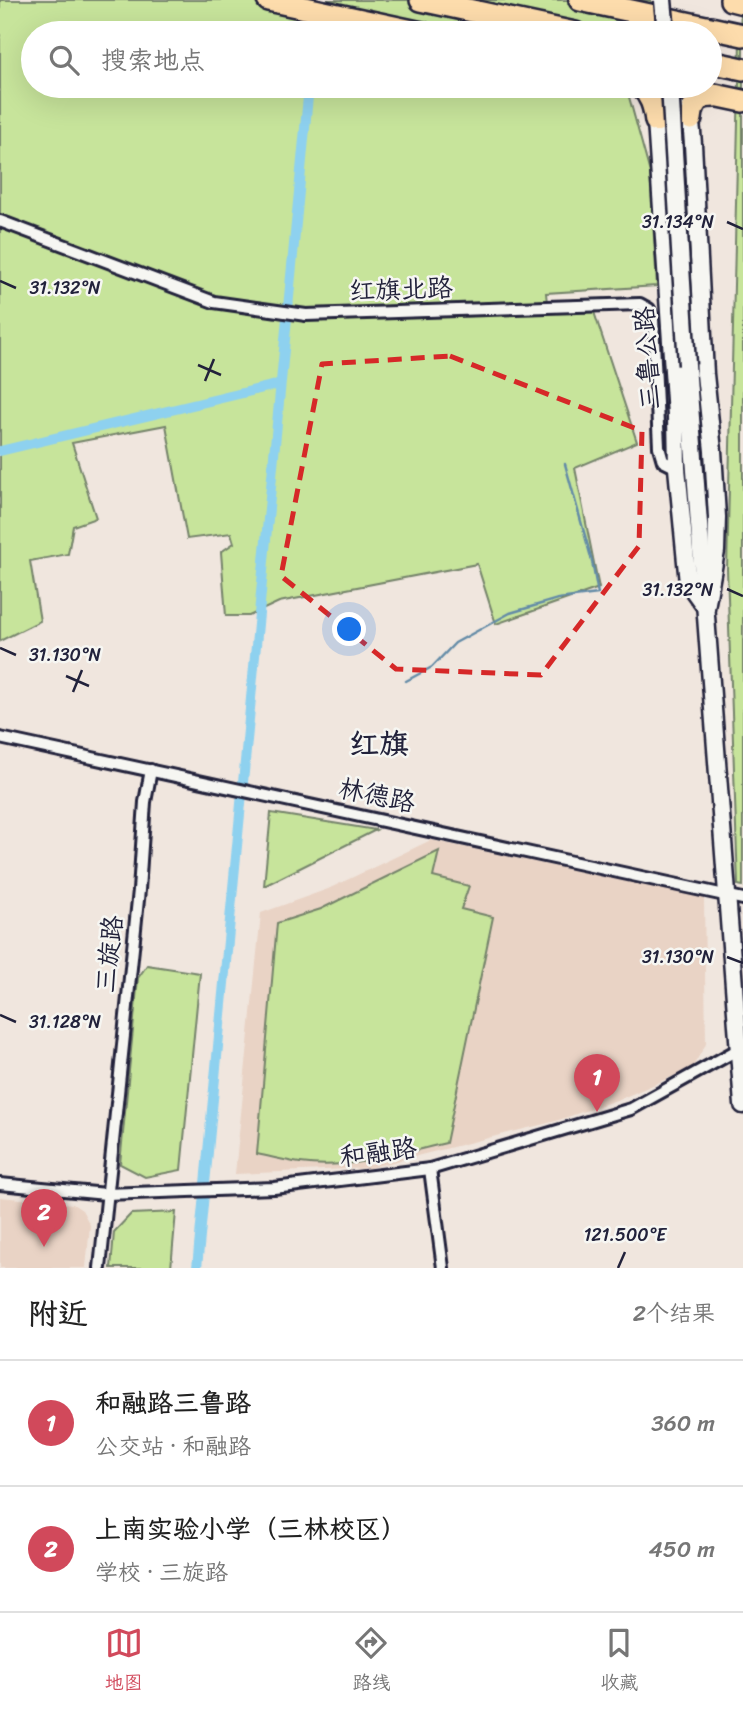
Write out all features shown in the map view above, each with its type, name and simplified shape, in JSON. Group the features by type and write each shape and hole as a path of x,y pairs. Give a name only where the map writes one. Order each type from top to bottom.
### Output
{"highway":[{"path":"268,0 364,21"},
{"path":"421,0 519,21"},
{"path":"580,0 678,21"},
{"path":"731,0 743,3"},
{"path":"722,30 743,35"},
{"path":"722,65 743,69"},
{"path":"722,96 743,101"},
{"path":"650,98 656,121"},
{"path":"691,119 692,107 700,98"}],"main road":[{"path":"663,0 665,21"},
{"name":"三鲁公路","path":"672,98 687,365 706,608 735,897 743,1105"},
{"path":"656,121 662,111 671,107 684,111 691,119"},
{"name":"三鲁公路","path":"691,119 705,374 717,517 716,551 706,608"},
{"name":"三鲁公路","path":"656,121 676,415 677,468 688,583 706,608"}],"street":[{"name":"红旗北路","path":"0,221 214,302 270,311 306,315 640,304 649,309 653,319 659,447 663,461 677,468"},
{"name":"林德路","path":"0,738 735,897"},
{"name":"三旋路","path":"100,1268 139,890 145,802 151,770"},
{"name":"和融路","path":"0,1184 106,1194 227,1190 274,1188 430,1169 631,1108 739,1049"},
{"path":"430,1169 443,1268"}],"highlighted area":[{"path":"450,356 642,431 639,546 541,675 396,669 281,576 322,364"}],"shaded area":[{"path":"431,840 704,898 706,1044 692,1068 625,1097 556,1121 369,1168 235,1174 261,913 328,889"},
{"path":"0,1197 73,1204 82,1210 90,1225 86,1268 0,1268"}],"green space":[{"path":"0,0 651,0 649,21 21,21 21,98 629,98 650,173 657,286 546,293 548,313 594,312 637,442 575,468 599,588 496,624 477,564 279,602 249,616 226,616 221,552 234,543 231,533 187,539 166,425 72,443 96,518 73,526 68,554 30,561 40,621 0,641"},
{"path":"741,0 743,886 738,885 727,569"},
{"path":"271,813 376,830 264,886"},
{"path":"439,851 433,877 469,886 461,909 493,917 446,1143 356,1163 319,1165 257,1154 277,923 321,909"},
{"path":"147,965 200,973 181,1170 145,1177 120,1164 138,978"},
{"path":"176,1212 171,1268 111,1268 114,1232 131,1214"}],"waterway":[{"path":"315,21 316,6"},
{"path":"197,1268 308,98"},
{"path":"0,451 280,384"},
{"path":"406,681 432,667 455,643 510,613 558,599 598,594 592,561 565,464"}],"place":[{"name":"和融路三鲁路","path":"597,1112"},
{"name":"上南实验小学（三林校区）","path":"44,1247"}],"district":[{"name":"红旗","path":"379,744"}]}
